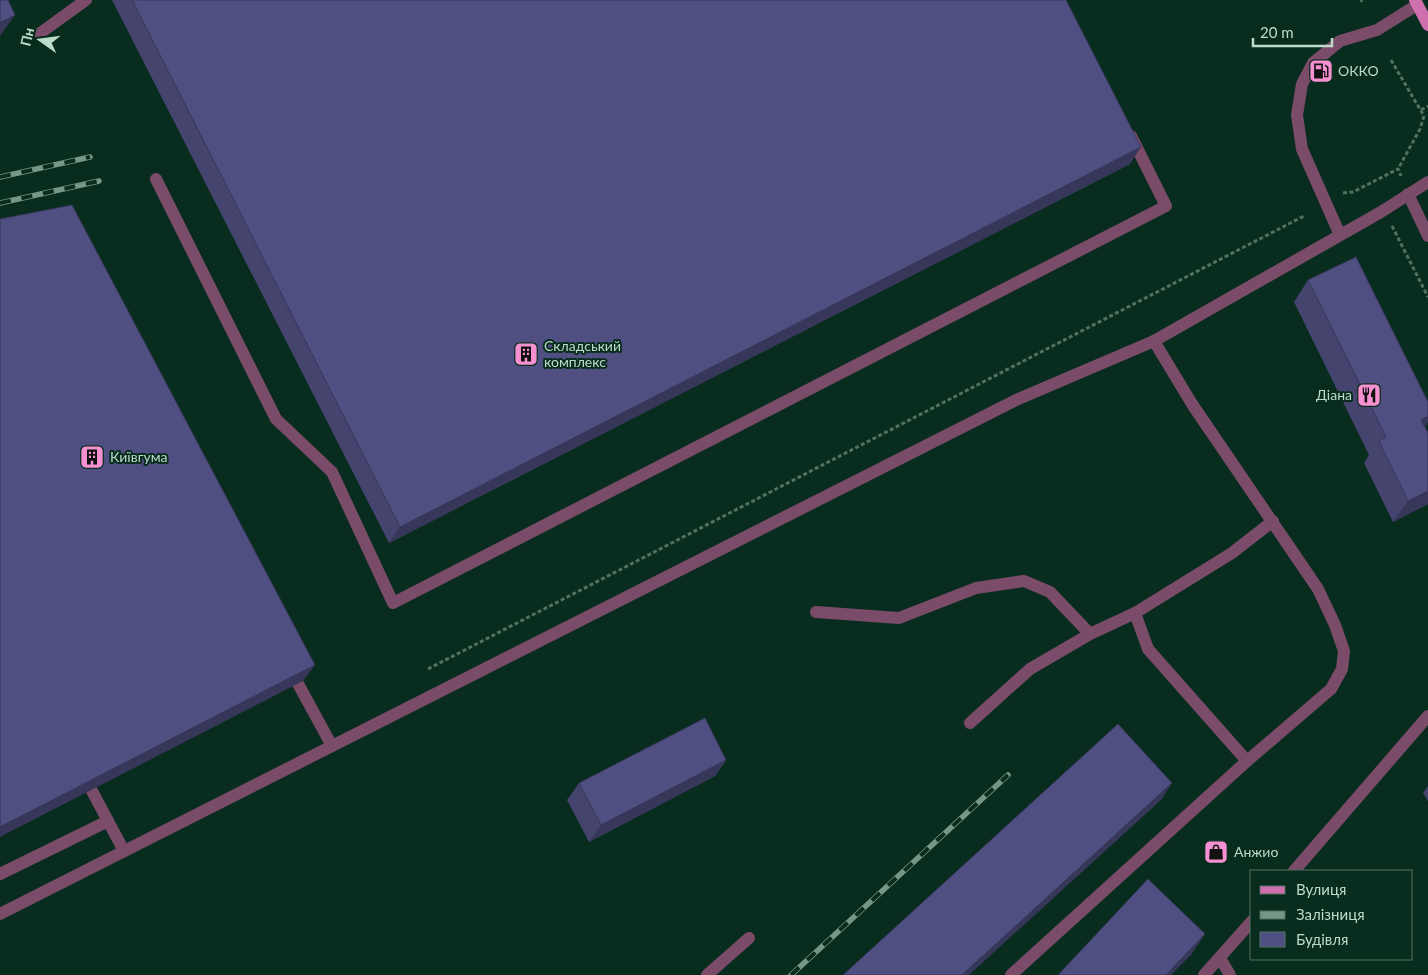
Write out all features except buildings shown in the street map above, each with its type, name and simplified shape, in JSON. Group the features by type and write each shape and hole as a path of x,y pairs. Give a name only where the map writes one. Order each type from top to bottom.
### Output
{"main road":[{"path":"1416,3 1428,25"}],"street":[{"path":"39,34 86,0"},
{"path":"1340,235 1302,149 1296,115 1302,84 1313,63 1340,41 1376,30 1416,3"},
{"path":"156,179 276,419 332,472 393,603 1166,206 1126,125"},
{"path":"0,914 1016,400 1154,341 1340,235 1428,182"},
{"path":"1408,194 1428,236"},
{"path":"1011,975 1248,761 1331,689 1342,669 1344,651 1336,624 1318,589 1273,520 1192,404 1154,341"},
{"path":"970,723 1030,669 1090,634 1135,613 1232,553 1273,520"},
{"path":"816,612 899,618 976,588 1024,581 1050,592 1090,634"},
{"path":"1135,613 1148,649 1248,761"},
{"path":"283,656 332,746"},
{"path":"1295,870 1428,716"},
{"path":"78,766 124,851"},
{"path":"0,874 108,821"},
{"path":"1204,975 1250,923"},
{"path":"707,975 749,938"},
{"path":"1220,958 1230,975"}],"path":[{"path":"1342,194 1353,192 1398,169 1420,129 1424,116 1391,60"},
{"path":"1421,110 1428,106"},
{"path":"1398,169 1401,176"},
{"path":"428,669 1304,216"}],"railway":[{"path":"0,177 90,157"},
{"path":"0,203 99,181"},
{"path":"791,975 1008,775"}],"place":[{"name":"ОККО","path":"1321,71"},
{"name":"Складський комплекс","path":"526,354"},
{"name":"Діана","path":"1369,395"},
{"name":"Київгума","path":"92,457"},
{"name":"Анжио","path":"1216,852"}]}
